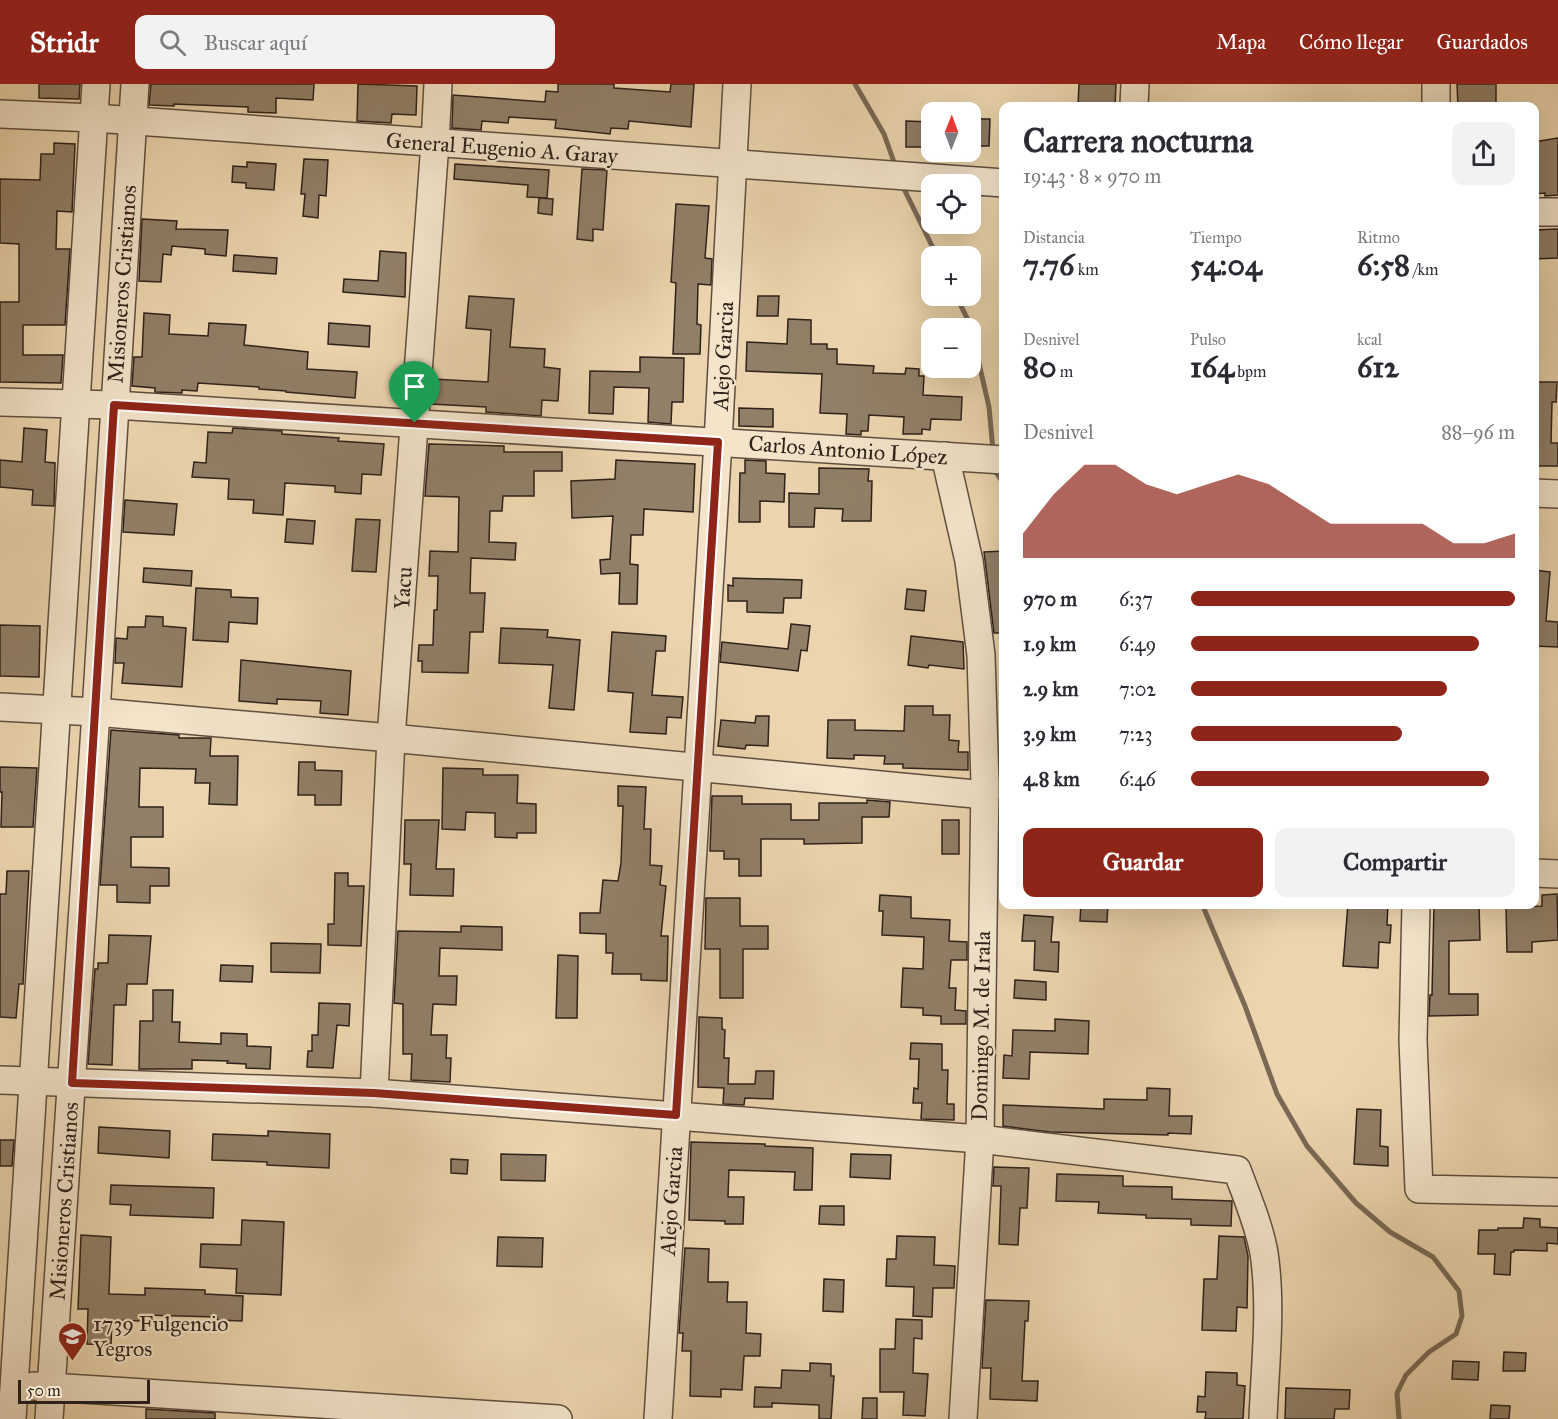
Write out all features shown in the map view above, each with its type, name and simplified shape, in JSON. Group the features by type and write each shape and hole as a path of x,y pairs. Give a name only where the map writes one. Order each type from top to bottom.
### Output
{"street":[{"name":"Misioneros Cristianos","path":"12,1419 7,1386 33,1081 96,84"},
{"name":"Misioneros Cristianos","path":"49,1419 135,84"},
{"name":"Yacu","path":"374,1093 392,738 438,84"},
{"name":"Alejo Garcia","path":"658,1419 718,442 737,84"},
{"path":"1134,102 1135,84"},
{"path":"1436,84 1436,102"},
{"name":"General Eugenio A. Garay","path":"0,114 94,118 133,123 999,183"},
{"path":"1539,212 1558,212"},
{"name":"Carlos Antonio López","path":"0,402 114,405 991,459"},
{"name":"Domingo M. de Irala","path":"945,456 969,561 981,655 985,795 980,1138 963,1419"},
{"path":"1539,493 1558,494"},
{"path":"0,707 96,712 392,738 985,795"},
{"path":"1539,873 1558,874"},
{"path":"1416,909 1413,1040 1419,1189 1558,1192"},
{"path":"0,1080 374,1093 980,1138 1237,1170 1254,1216 1264,1253 1267,1310 1263,1419"},
{"path":"7,1386 51,1387 353,1412 558,1419"}],"building":[{"path":"39,84 80,84 79,99 39,98"},
{"path":"151,84 314,84 313,100 276,98 276,113 248,112 248,107 149,105"},
{"path":"358,84 417,86 416,115 392,114 391,123 357,121"},
{"path":"558,84 614,84 614,88 670,92 671,84 694,84 691,127 629,121 628,129 611,128 610,134 555,128 556,120 509,117 508,123 482,121 481,130 452,128 453,95 545,102 546,91 558,92"},
{"path":"1079,84 1116,84 1115,102 1078,102"},
{"path":"1457,84 1496,84 1496,102 1458,102"},
{"path":"981,119 990,119 989,146 981,146"},
{"path":"906,121 921,122 921,147 906,147"},
{"path":"1558,138 1558,195 1545,196 1545,193 1539,194 1539,141"},
{"path":"54,143 75,144 72,212 57,211 56,249 70,249 65,325 23,325 23,355 63,355 61,383 0,382 0,302 19,302 19,244 0,243 0,179 40,180 41,154 54,154"},
{"path":"304,159 328,160 326,196 319,195 318,218 303,216 305,194 301,194"},
{"path":"247,162 276,164 274,190 246,188 246,183 232,182 233,166 247,167"},
{"path":"455,164 549,170 547,198 527,197 528,185 454,179"},
{"path":"582,169 607,170 603,230 593,229 593,241 577,239"},
{"path":"539,198 553,199 552,215 538,213"},
{"path":"676,204 709,206 705,258 712,259 711,285 698,284 697,324 701,325 700,354 673,354 676,283 671,282"},
{"path":"142,219 177,221 176,229 228,230 226,256 205,254 205,249 172,246 171,255 163,254 161,282 139,281"},
{"path":"1558,229 1558,258 1539,259 1539,230"},
{"path":"380,251 406,253 405,297 343,292 344,279 378,281"},
{"path":"234,255 277,258 276,274 233,271"},
{"path":"469,296 514,299 510,347 545,349 544,367 560,369 558,401 542,400 541,416 486,412 486,407 431,404 433,379 488,382 491,330 466,328"},
{"path":"758,296 779,296 778,316 757,316"},
{"path":"144,313 170,315 169,334 208,336 209,323 246,325 244,345 308,352 307,369 357,372 355,398 259,389 259,387 198,383 197,391 182,390 182,393 155,392 155,388 132,386 134,357 142,357"},
{"path":"788,319 811,320 811,344 827,344 827,349 837,349 837,364 874,366 873,373 905,374 906,368 919,369 919,376 924,378 923,395 962,397 961,420 931,419 930,430 922,429 922,434 903,434 904,417 869,415 868,431 861,431 861,435 846,434 847,414 820,413 822,374 746,371 747,342 787,344"},
{"path":"329,323 370,326 369,347 328,344"},
{"path":"640,357 684,358 683,402 672,402 671,424 648,422 649,388 614,387 613,414 589,413 590,371 640,372"},
{"path":"1539,382 1557,382 1556,402 1552,402 1551,443 1558,443 1558,466 1539,466"},
{"path":"739,408 773,409 773,427 739,426"},
{"path":"24,428 47,430 45,462 55,463 54,506 32,505 33,490 0,487 0,460 22,462"},
{"path":"233,428 282,431 282,434 384,444 381,475 362,474 361,494 335,492 335,486 285,483 283,515 253,513 254,500 228,499 229,479 192,477 194,462 206,463 208,432 232,433"},
{"path":"429,444 504,446 504,452 562,452 562,471 534,471 534,496 503,496 502,511 490,511 489,542 516,543 515,560 471,558 470,593 485,593 483,632 470,632 468,673 422,672 422,661 418,661 419,645 433,645 434,610 437,610 438,576 429,576 430,551 458,552 459,497 425,496"},
{"path":"616,460 695,464 693,512 644,509 643,535 631,535 630,564 638,565 637,604 619,604 620,573 601,574 600,560 610,559 613,516 572,518 571,481 615,479"},
{"path":"745,460 766,461 766,473 785,474 784,502 760,501 760,522 739,522 740,473 745,473"},
{"path":"819,468 869,469 868,481 872,481 871,521 842,521 843,509 815,508 814,527 789,527 789,493 819,494"},
{"path":"125,500 177,504 174,535 123,532"},
{"path":"287,519 315,521 313,544 285,542"},
{"path":"356,519 380,520 376,572 352,571"},
{"path":"999,551 999,633 994,633 984,552"},
{"path":"144,568 192,571 191,586 143,582"},
{"path":"1539,571 1550,572 1546,621 1558,622 1558,647 1539,646"},
{"path":"733,578 802,580 801,598 784,598 783,613 747,612 747,601 728,601 728,585 733,586"},
{"path":"196,588 231,590 231,597 258,598 257,624 229,622 228,642 193,640"},
{"path":"907,589 926,591 924,611 905,609"},
{"path":"146,616 163,617 163,626 186,628 182,687 122,683 124,663 115,663 116,638 127,639 128,627 145,627"},
{"path":"791,624 810,626 807,651 801,650 798,671 720,662 722,642 788,649"},
{"path":"0,625 40,626 39,677 0,676"},
{"path":"501,628 548,630 547,637 580,640 574,710 549,708 553,665 499,663"},
{"path":"612,632 666,636 665,651 656,651 652,695 683,697 681,718 667,717 666,734 630,732 633,693 608,691"},
{"path":"911,636 963,642 964,669 908,665"},
{"path":"241,660 351,671 348,715 320,713 321,701 277,699 277,704 239,701"},
{"path":"905,706 933,706 933,715 950,715 949,740 959,741 958,752 968,752 968,770 903,768 903,764 884,764 885,756 854,755 854,759 827,758 828,720 855,720 855,730 904,731"},
{"path":"756,716 769,716 768,746 746,745 745,749 718,746 721,720 755,723"},
{"path":"111,730 179,735 179,738 211,738 210,756 238,756 237,805 209,804 210,783 195,783 196,769 140,768 139,807 163,807 163,837 131,837 131,867 169,868 169,886 150,886 150,903 117,902 117,885 100,885"},
{"path":"299,762 315,762 315,770 342,771 341,805 315,805 315,795 298,795"},
{"path":"0,767 37,768 33,827 1,827"},
{"path":"443,768 483,769 483,775 518,775 517,803 536,804 536,833 517,833 517,838 495,837 495,813 466,812 465,830 442,829"},
{"path":"618,786 646,787 644,829 651,829 650,865 662,866 660,885 666,886 661,936 668,936 667,981 641,980 641,974 612,974 613,953 606,953 606,934 580,933 580,913 600,913 603,880 618,881 623,806 618,806"},
{"path":"712,796 742,796 742,804 791,804 791,820 819,820 819,803 867,803 867,800 890,802 889,817 862,817 862,843 804,844 804,839 761,839 761,876 739,876 739,859 724,859 724,851 710,851"},
{"path":"405,820 439,820 436,869 454,869 453,896 410,895 411,864 404,864"},
{"path":"942,820 959,820 959,854 942,854"},
{"path":"7,871 29,871 23,984 19,984 16,1018 0,1017 0,894 6,894"},
{"path":"335,873 348,873 348,886 364,886 361,946 328,945 328,924 334,924"},
{"path":"1557,894 1558,940 1532,942 1532,952 1507,952 1506,909 1539,909 1539,906 1542,906 1542,895"},
{"path":"880,895 911,897 911,918 950,920 949,941 967,942 967,960 951,960 949,988 956,988 955,1010 966,1011 966,1024 941,1024 941,1016 923,1015 923,1008 901,1007 903,968 923,969 924,937 882,935 883,911 879,911"},
{"path":"706,898 740,898 740,926 768,926 768,949 743,949 743,998 720,998 720,949 705,949"},
{"path":"1081,909 1108,909 1107,922 1080,921"},
{"path":"1348,909 1388,909 1387,925 1391,925 1390,943 1379,942 1378,968 1343,966"},
{"path":"1434,909 1479,909 1480,940 1449,941 1449,994 1478,994 1478,1015 1429,1016 1430,995 1432,995"},
{"path":"1024,915 1053,917 1051,942 1059,942 1058,972 1034,970 1035,941 1022,941"},
{"path":"461,926 502,927 502,950 440,948 439,976 457,976 456,1005 433,1004 431,1035 447,1035 446,1058 451,1058 450,1082 411,1080 412,1054 403,1054 403,1004 394,1003 398,931 461,932"},
{"path":"109,935 151,936 147,984 127,984 126,1005 114,1005 112,1065 88,1064 95,969 98,969 98,963 108,963"},
{"path":"271,943 321,944 320,973 271,972"},
{"path":"558,955 578,956 577,1018 556,1018"},
{"path":"221,965 253,966 252,982 220,981"},
{"path":"1015,980 1046,982 1046,1000 1014,998"},
{"path":"153,990 173,990 172,1022 180,1022 179,1042 221,1044 221,1033 247,1034 247,1046 271,1047 270,1069 246,1068 246,1064 227,1063 228,1061 192,1060 192,1069 139,1069 140,1021 153,1021"},
{"path":"319,1003 350,1004 349,1026 337,1025 333,1068 307,1067 308,1051 312,1051 312,1035 318,1035"},
{"path":"699,1017 722,1018 722,1029 725,1030 724,1058 729,1058 728,1084 755,1084 756,1071 774,1071 773,1099 745,1098 744,1105 723,1104 724,1088 698,1087"},
{"path":"1055,1019 1089,1021 1088,1054 1030,1052 1029,1079 1003,1078 1004,1055 1012,1056 1013,1030 1055,1031"},
{"path":"911,1043 942,1044 942,1070 948,1070 947,1104 954,1104 954,1120 921,1119 922,1103 913,1103 914,1088 918,1089 919,1059 910,1059"},
{"path":"1147,1088 1170,1089 1169,1116 1192,1116 1191,1134 1050,1132 1003,1126 1003,1105 1104,1109 1104,1099 1147,1100"},
{"path":"1357,1109 1381,1110 1380,1146 1388,1147 1388,1166 1354,1164"},
{"path":"99,1127 170,1131 169,1158 98,1153"},
{"path":"268,1131 330,1134 329,1168 212,1160 213,1134 268,1136"},
{"path":"0,1140 14,1140 12,1166 0,1166"},
{"path":"691,1142 813,1148 812,1190 794,1190 795,1172 729,1170 728,1197 744,1197 743,1224 689,1220"},
{"path":"501,1154 546,1155 545,1181 501,1180"},
{"path":"851,1154 891,1155 890,1179 850,1177"},
{"path":"451,1159 468,1160 467,1174 451,1173"},
{"path":"994,1167 1029,1168 1027,1208 1020,1208 1018,1245 999,1244 1001,1186 993,1186"},
{"path":"1057,1174 1123,1176 1123,1186 1172,1187 1172,1199 1232,1201 1231,1226 1191,1225 1191,1219 1146,1218 1146,1215 1098,1213 1099,1202 1056,1201"},
{"path":"111,1185 214,1188 213,1218 130,1215 131,1205 110,1204"},
{"path":"820,1206 844,1206 844,1225 819,1224"},
{"path":"1524,1218 1540,1219 1540,1227 1558,1228 1558,1244 1547,1243 1547,1251 1514,1250 1511,1252 1510,1275 1494,1274 1495,1254 1478,1254 1479,1230 1523,1228"},
{"path":"242,1220 284,1222 281,1295 236,1293 237,1269 200,1267 201,1244 241,1245"},
{"path":"81,1235 111,1237 109,1294 145,1295 145,1288 205,1290 205,1294 243,1296 242,1321 217,1320 217,1317 143,1315 143,1321 112,1320 111,1345 87,1344 88,1309 78,1309"},
{"path":"897,1236 935,1237 934,1265 955,1266 954,1288 933,1288 932,1317 913,1316 914,1287 886,1286 887,1259 896,1259"},
{"path":"1219,1236 1244,1237 1248,1256 1247,1308 1237,1307 1236,1331 1202,1330 1204,1279 1217,1279"},
{"path":"498,1237 543,1238 542,1267 497,1266"},
{"path":"685,1248 709,1249 708,1282 728,1282 727,1302 747,1302 746,1333 761,1334 760,1356 744,1356 742,1390 721,1389 721,1397 690,1396 691,1351 682,1351 683,1333 679,1333"},
{"path":"824,1279 844,1280 843,1312 823,1311"},
{"path":"986,1300 1029,1301 1028,1321 1025,1321 1022,1381 1038,1381 1037,1401 990,1399 991,1368 982,1368"},
{"path":"896,1319 922,1320 922,1339 914,1338 913,1373 928,1374 925,1416 903,1415 904,1392 880,1392 880,1349 895,1349"},
{"path":"1504,1352 1526,1353 1525,1371 1503,1371"},
{"path":"1453,1361 1479,1362 1478,1380 1452,1379"},
{"path":"810,1363 831,1364 831,1376 834,1376 831,1419 819,1419 819,1405 772,1403 772,1407 754,1407 755,1387 781,1388 782,1370 810,1371"},
{"path":"1206,1372 1237,1373 1237,1385 1245,1386 1243,1419 1205,1419 1206,1412 1197,1412 1198,1396 1205,1397"},
{"path":"1286,1388 1350,1390 1349,1409 1335,1409 1334,1419 1285,1419"},
{"path":"863,1398 877,1398 877,1419 862,1419"},
{"path":"1491,1405 1510,1406 1509,1419 1490,1419"},
{"path":"146,1409 215,1413 215,1419 146,1419"}],"waterway":[{"path":"855,84 884,134 894,162"},
{"path":"905,191 932,246"},
{"path":"961,306 970,324 989,407 993,450"},
{"path":"994,469 999,476"},
{"path":"1204,909 1245,1006 1277,1094 1307,1146 1356,1203 1390,1232 1433,1257 1459,1291 1462,1316 1456,1334 1429,1352 1406,1375 1397,1393 1399,1419"}],"place":[{"name":"1739 Fulgencio Yegros","path":"72,1362"}],"route":[{"path":"114,405 415,423 718,442 676,1115 374,1093 72,1083 114,405"}]}
